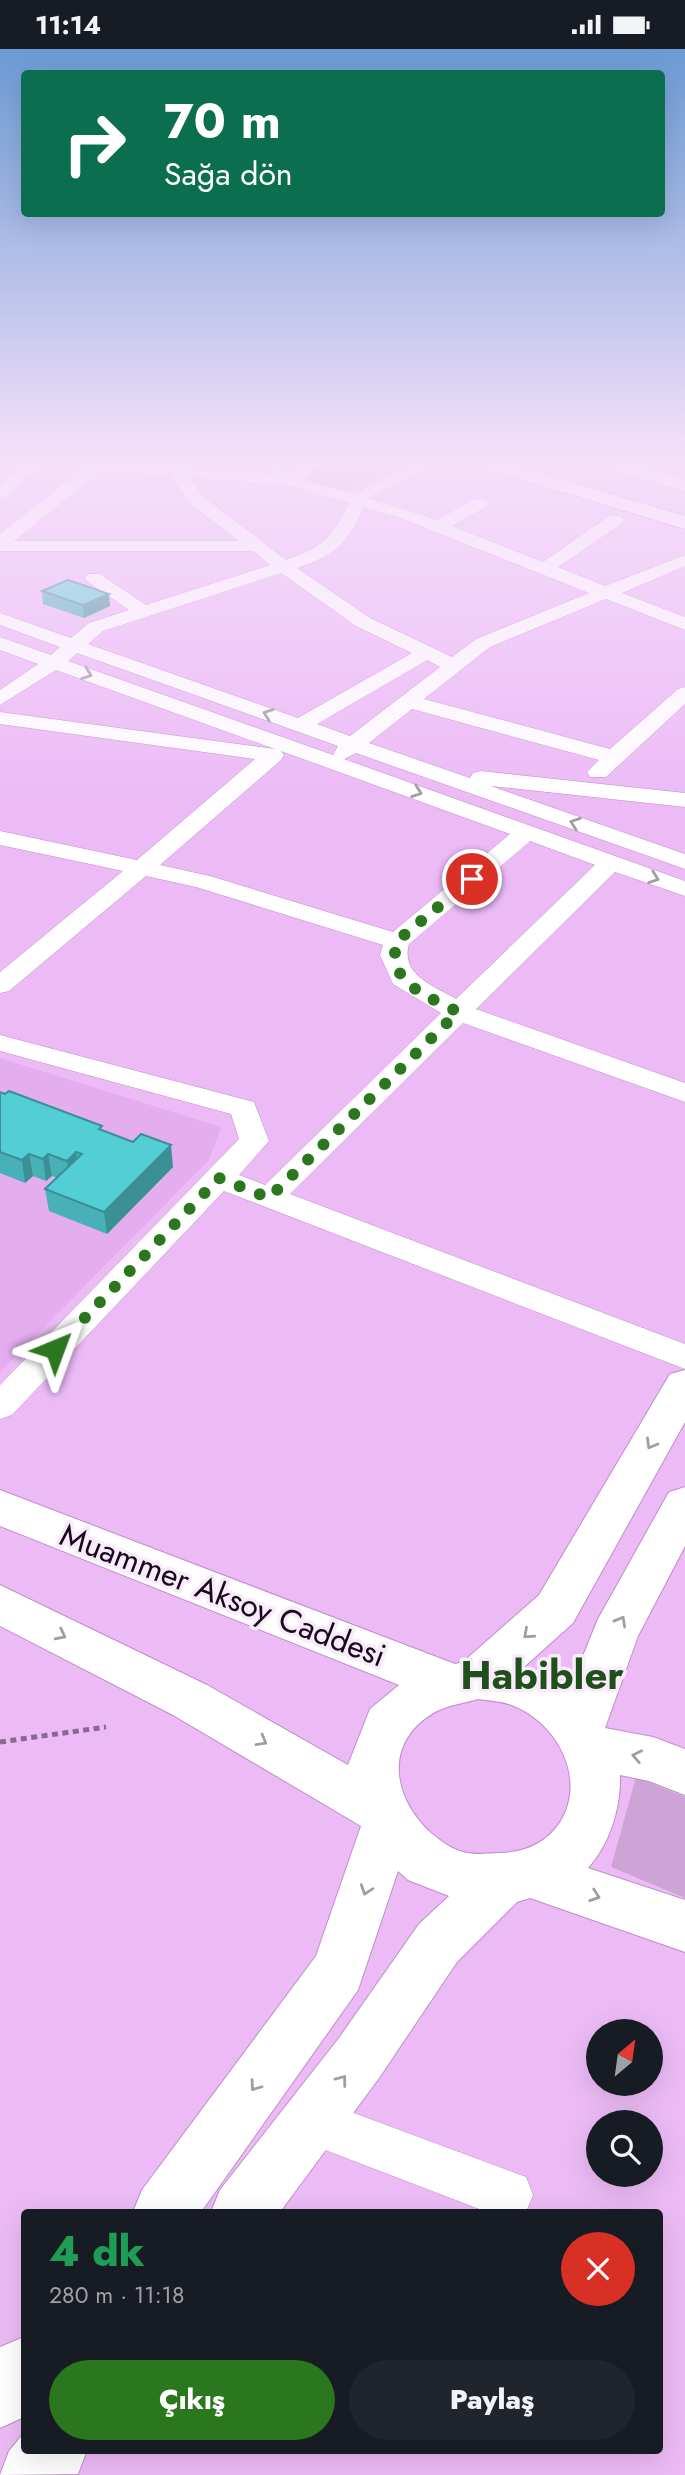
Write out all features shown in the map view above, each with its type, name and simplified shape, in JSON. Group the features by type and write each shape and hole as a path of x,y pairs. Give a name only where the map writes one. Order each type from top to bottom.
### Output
{"main road":[{"path":"685,1385 556,1609 462,1680 418,1694 395,1713 379,1737 372,1766 374,1796 384,1818 408,1849 436,1868 469,1878 517,1877 685,1926"},
{"path":"584,1739 615,1633 685,1504"},
{"name":"Muammer Aksoy Caddesi","path":"0,1507 462,1680"},
{"path":"0,1604 190,1700 384,1818"},
{"path":"244,2209 311,2121 438,1943 517,1877 555,1862 575,1846 588,1824 596,1801 597,1776 584,1739 560,1709 536,1692 507,1682 462,1680"},
{"path":"584,1739 653,1759 685,1772"},
{"path":"166,2209 338,1971 384,1818"},
{"path":"0,2395 21,2372"}],"street":[{"path":"0,698 54,662 96,627 273,570"},
{"path":"291,570 331,602 363,622 455,666"},
{"path":"547,570 685,624"},
{"path":"329,761 355,745 483,643 660,570"},
{"path":"656,572 685,578"},
{"path":"94,578 142,611"},
{"path":"0,619 685,862"},
{"path":"0,643 685,889"},
{"path":"300,725 427,652"},
{"path":"581,787 685,692"},
{"path":"122,734 152,698"},
{"path":"410,702 614,757"},
{"path":"0,718 439,775 581,787 685,800"},
{"path":"0,985 273,755"},
{"path":"527,832 397,941 393,955 402,978 458,1012 685,1093"},
{"path":"0,838 201,881 397,941"},
{"path":"269,1198 611,862"},
{"path":"0,1043 244,1108 254,1141 0,1406"},
{"path":"219,1178 685,1357"},
{"path":"311,2121 508,2195"}],"path":[{"path":"0,1742 106,1727"}],"shaded area":[{"path":"0,1058 221,1127 209,1160 0,1372"},
{"path":"636,1777 685,1797 685,1898 611,1867"}],"building":[{"path":"68,580 109,594 83,605 42,591"},
{"path":"9,1091 102,1126 99,1129 133,1142 141,1134 171,1145 104,1212 45,1189 82,1154 76,1152 67,1161 48,1154 43,1159 29,1154 22,1160 0,1152 0,1092 5,1094"}],"district":[{"name":"Habibler","path":"542,1675"}],"route":[{"path":"55,1349 219,1178 269,1198 458,1012 407,984 394,964 393,955 397,941 472,879"}]}
